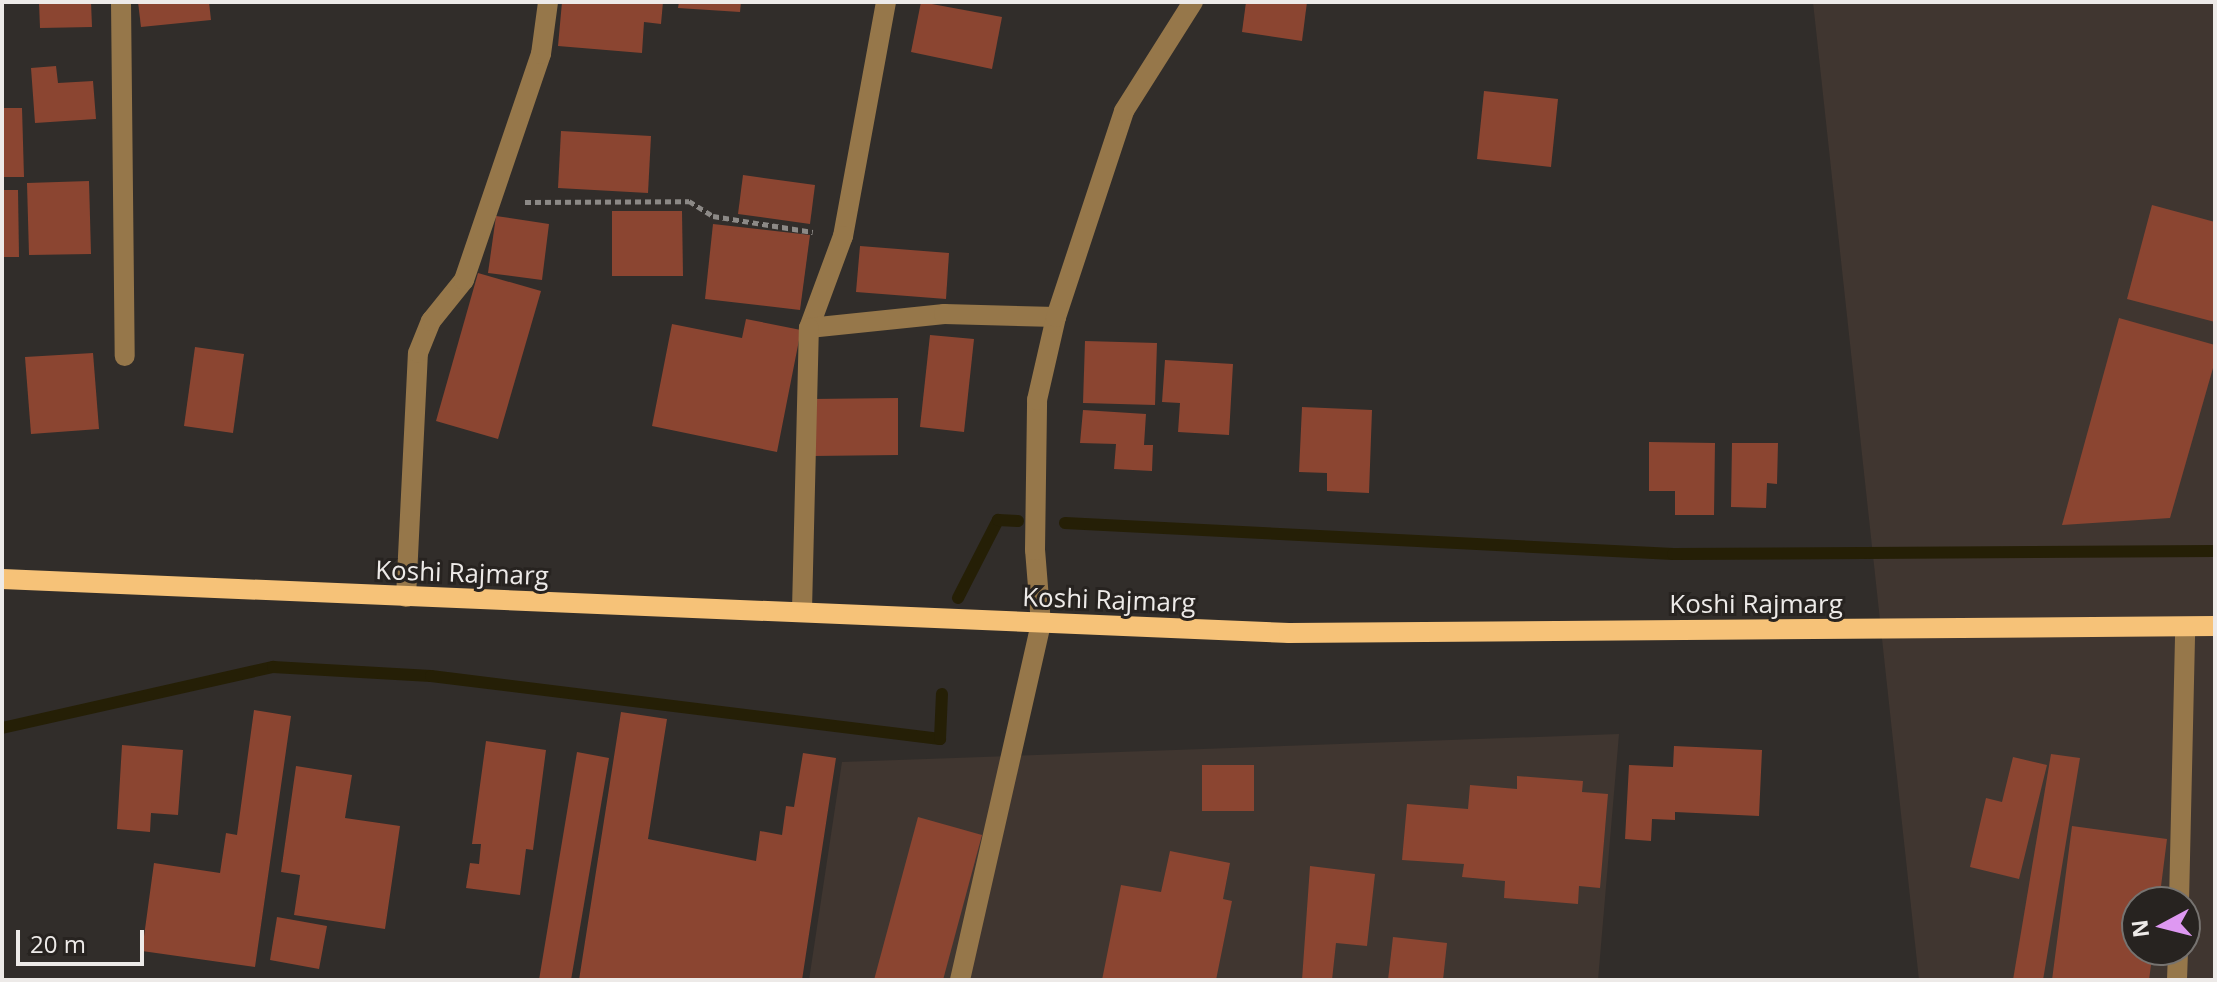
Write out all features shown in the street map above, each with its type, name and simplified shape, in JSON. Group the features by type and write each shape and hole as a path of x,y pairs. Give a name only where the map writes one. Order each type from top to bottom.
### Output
{"main road":[{"name":"Koshi Rajmarg","path":"2,579 802,610 1041,624 1289,633 2215,626"}],"street":[{"path":"121,2 125,356"},
{"path":"406,597 418,353 431,321 464,280 541,54 548,2"},
{"path":"802,610 809,328 843,236 886,2"},
{"path":"960,980 1041,624 1035,550 1037,400 1056,317 1124,111 1193,2"},
{"path":"809,328 944,314 1056,317"},
{"path":"2179,886 2185,628"}],"path":[{"path":"492,200 689,201 713,216 843,236"}],"shaded area":[{"path":"1813,2 2215,2 2215,980 1919,980"},
{"path":"1619,734 1598,980 809,980 842,762"}],"building":[{"path":"39,2 91,2 92,27 40,28"},
{"path":"138,2 209,2 211,20 141,27"},
{"path":"562,2 663,2 661,24 644,22 642,53 558,46"},
{"path":"679,2 741,2 740,12 678,8"},
{"path":"921,2 1002,17 992,69 911,52"},
{"path":"1246,2 1307,2 1302,41 1242,32"},
{"path":"56,66 58,83 93,81 96,119 35,123 31,68"},
{"path":"1484,91 1558,99 1551,167 1477,159"},
{"path":"2,108 22,108 24,177 2,177"},
{"path":"561,131 651,136 648,193 558,188"},
{"path":"743,175 815,185 810,224 738,214"},
{"path":"89,181 91,254 29,255 27,183"},
{"path":"2,190 18,190 19,257 2,257"},
{"path":"2152,205 2215,222 2215,322 2127,299"},
{"path":"612,211 682,211 683,276 612,276"},
{"path":"496,216 549,224 542,280 488,273"},
{"path":"713,224 810,235 800,310 705,299"},
{"path":"860,246 949,253 946,299 856,292"},
{"path":"478,273 541,291 498,439 436,421"},
{"path":"2119,318 2215,345 2215,361 2170,518 2062,525"},
{"path":"746,319 801,330 777,452 652,426 672,324 742,338"},
{"path":"930,335 974,339 964,432 920,427"},
{"path":"1085,341 1157,343 1155,405 1083,403"},
{"path":"195,347 244,354 233,433 184,426"},
{"path":"93,353 99,429 31,434 25,357"},
{"path":"1165,360 1233,364 1229,435 1178,432 1180,403 1162,402"},
{"path":"898,398 898,455 813,456 812,399"},
{"path":"1302,407 1372,410 1369,493 1327,491 1327,473 1299,472"},
{"path":"1083,410 1146,414 1144,445 1153,445 1152,471 1114,469 1116,444 1080,443"},
{"path":"1649,442 1715,443 1714,515 1675,515 1675,491 1649,491"},
{"path":"1732,443 1778,443 1777,484 1767,483 1766,508 1731,507"},
{"path":"254,710 291,716 255,967 142,951 154,863 220,873 226,833 237,835"},
{"path":"621,712 667,719 648,839 756,861 760,831 782,835 786,806 794,807 803,753 836,758 802,980 579,980"},
{"path":"486,741 546,750 533,850 526,849 520,895 466,888 470,863 479,864 481,844 472,844"},
{"path":"122,745 183,750 178,815 151,813 150,832 117,829"},
{"path":"1674,746 1762,750 1759,816 1675,812 1675,820 1652,819 1651,841 1625,839 1629,765 1673,767"},
{"path":"577,752 609,758 571,980 539,980"},
{"path":"2051,754 2080,758 2043,980 2013,980"},
{"path":"2013,757 2047,765 2019,879 1970,867 1986,798 2002,802"},
{"path":"1202,765 1254,765 1254,811 1202,811"},
{"path":"296,766 352,775 345,818 400,826 385,929 294,915 300,875 281,872"},
{"path":"1517,776 1583,781 1582,792 1608,794 1600,888 1579,886 1578,904 1504,898 1505,881 1462,877 1464,864 1402,860 1407,804 1468,809 1470,785 1517,789"},
{"path":"918,817 982,835 943,980 874,980"},
{"path":"2072,826 2167,839 2161,886 2121,886 2121,966 2151,966 2149,980 2052,980"},
{"path":"1170,851 1230,863 1223,899 1232,901 1216,980 1102,980 1121,885 1161,892"},
{"path":"1310,866 1375,874 1367,946 1336,943 1332,980 1302,980"},
{"path":"277,917 327,926 319,969 270,960"},
{"path":"1393,937 1447,943 1443,980 1388,980"}],"waterway":[{"path":"958,598 998,520 1018,521"},
{"path":"1065,523 1673,554 2215,551"},
{"path":"2,728 273,667 431,676 940,739 942,694"}]}
